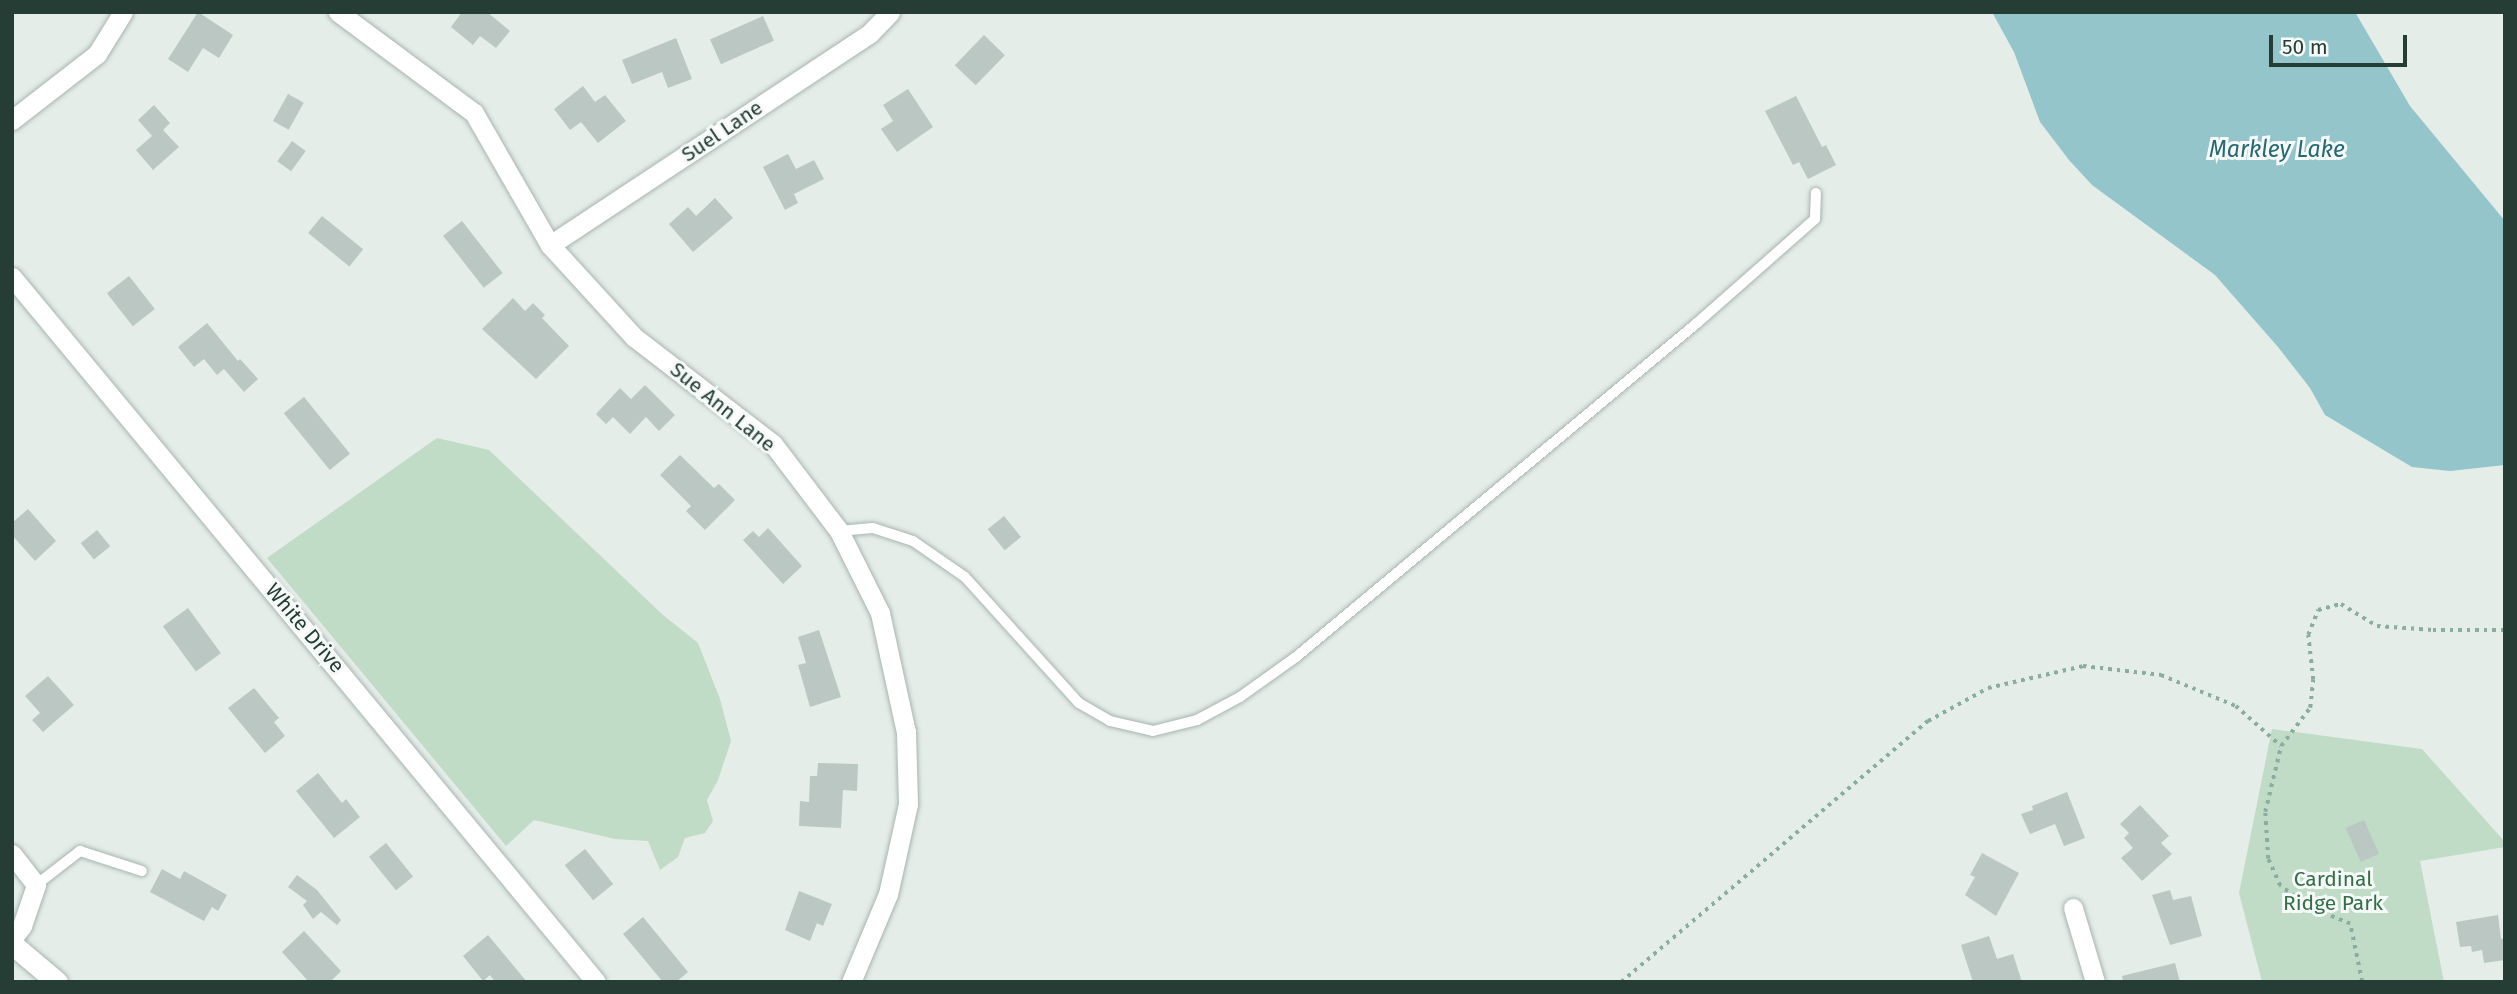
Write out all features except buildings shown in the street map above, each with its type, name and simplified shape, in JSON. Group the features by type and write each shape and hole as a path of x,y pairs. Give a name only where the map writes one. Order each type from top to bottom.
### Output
{"street":[{"path":"12,120 97,54 123,12"},
{"name":"Sue Ann Lane","path":"338,12 474,113 550,245 634,337 773,444 839,531 880,613 906,744 908,804 888,894 851,982"},
{"name":"Suel Lane","path":"550,245 870,33 890,12"},
{"name":"White Drive","path":"12,277 596,982"},
{"path":"12,855 36,885 22,926 12,939"},
{"path":"2073,908 2095,982"},
{"path":"12,944 57,982"}],"lane":[{"path":"839,531 873,528 913,541 965,577 1079,703 1110,721 1153,731 1197,720 1240,696 1296,657 1698,323 1815,219 1816,193"},
{"path":"36,885 80,851 142,871"}],"path":[{"path":"2362,982 2350,924 2308,907 2280,886 2268,859 2266,812 2281,746 2309,708 2313,680 2308,635 2318,610 2341,604 2377,626 2432,630 2505,630"},
{"path":"1621,982 1928,721 1988,688 2083,666 2161,675 2236,706 2281,746"}],"green space":[{"path":"437,438 489,450 663,615 698,643 720,699 731,741 718,780 707,800 713,821 705,833 685,838 678,857 660,870 648,841 615,839 534,820 506,846 267,558"},
{"name":"Cardinal Ridge Park","path":"2272,729 2422,749 2505,842 2505,847 2420,861 2444,982 2262,982 2239,893"}],"water":[{"name":"Markley Lake","path":"1992,12 2355,12 2410,106 2505,221 2505,465 2450,471 2412,467 2325,415 2310,388 2278,347 2215,275 2092,185 2069,160 2040,122 2014,52"}]}
